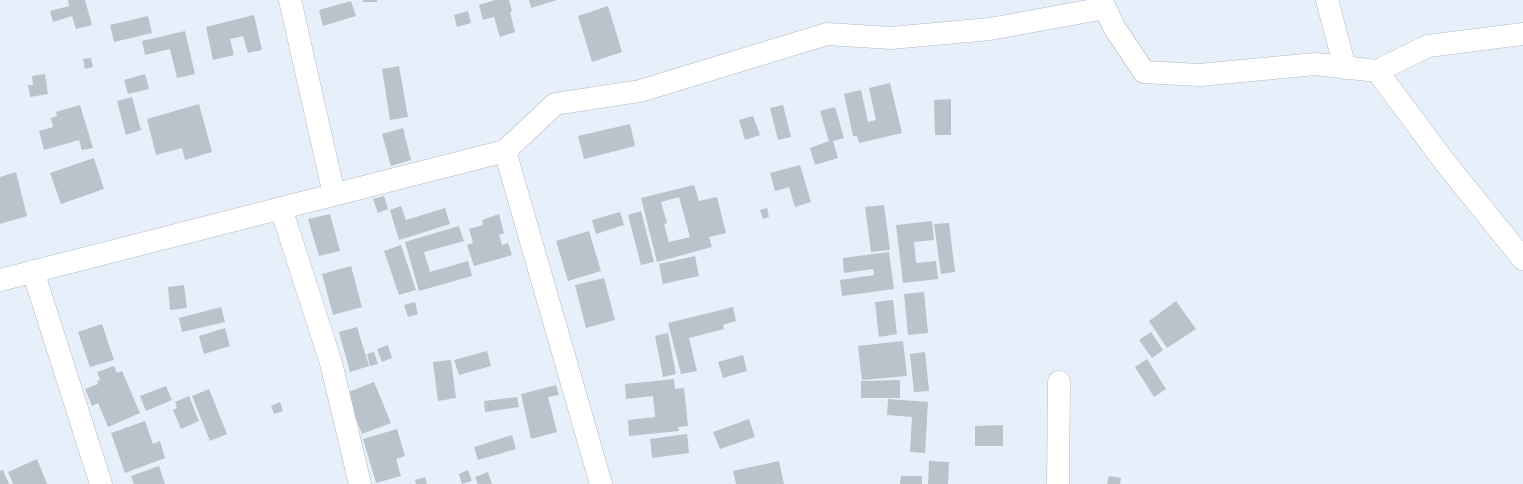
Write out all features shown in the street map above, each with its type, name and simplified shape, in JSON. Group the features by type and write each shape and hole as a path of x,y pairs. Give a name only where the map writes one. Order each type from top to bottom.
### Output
{"street":[{"path":"290,0 334,194"},
{"path":"1327,0 1345,68"},
{"path":"0,280 505,151 555,104 640,91 827,34 891,38 944,34 990,29 1104,4 1114,27 1144,72 1200,75 1315,64 1377,71 1428,46 1523,34"},
{"path":"1377,71 1444,161 1523,259"},
{"path":"505,151 601,484"},
{"path":"281,208 331,363 360,484"},
{"path":"34,271 101,484"},
{"path":"1058,484 1059,382"}],"building":[{"path":"68,0 85,0 92,25 76,29 72,16 53,22 50,11 69,6"},
{"path":"363,0 377,0 377,2 363,2"},
{"path":"495,0 509,0 512,11 510,12 515,32 500,37 494,17 483,20 479,5"},
{"path":"529,0 557,0 531,8"},
{"path":"351,1 356,16 323,26 319,10"},
{"path":"608,6 622,52 592,62 578,16"},
{"path":"468,11 471,23 457,27 454,15"},
{"path":"254,15 262,50 248,53 243,36 230,39 234,55 213,60 206,27"},
{"path":"148,16 152,33 114,42 110,25"},
{"path":"185,31 195,74 177,78 170,49 145,55 142,41"},
{"path":"91,58 93,67 85,69 83,59"},
{"path":"399,66 408,117 390,120 382,69"},
{"path":"45,74 48,94 30,97 28,85 33,85 32,76"},
{"path":"145,74 149,89 128,94 124,80"},
{"path":"890,83 902,133 859,143 857,136 853,136 844,94 861,90 868,122 876,120 869,88"},
{"path":"132,97 141,130 126,135 117,101"},
{"path":"951,99 951,135 935,135 934,100"},
{"path":"199,104 212,152 185,160 182,148 156,155 147,119"},
{"path":"80,105 93,148 82,150 79,140 44,150 39,131 53,127 51,118 57,116 56,112"},
{"path":"783,105 791,137 778,140 770,108"},
{"path":"835,107 844,138 833,141 838,158 815,165 810,148 829,141 820,111"},
{"path":"753,116 760,135 745,140 739,120"},
{"path":"630,124 635,146 584,159 578,136"},
{"path":"403,128 411,160 391,166 382,134"},
{"path":"94,158 104,189 61,204 50,173"},
{"path":"800,165 811,202 795,207 789,187 775,191 770,173"},
{"path":"16,172 27,216 0,224 0,177"},
{"path":"694,185 699,201 717,197 726,233 709,237 712,247 657,262 641,198","holes":["679,197 690,237 669,242 664,224 667,223 661,202"]},
{"path":"384,196 388,209 378,213 373,199"},
{"path":"884,205 890,250 871,252 865,207"},
{"path":"401,206 406,220 445,208 450,224 399,240 390,210"},
{"path":"767,208 769,217 763,219 760,210"},
{"path":"641,211 654,262 641,265 628,215"},
{"path":"620,212 624,225 596,234 592,220"},
{"path":"330,214 340,251 319,256 308,219"},
{"path":"499,214 504,233 499,235 502,245 508,243 512,255 474,266 467,245 473,243 469,229 483,225 482,220"},
{"path":"932,221 934,240 914,242 916,263 936,261 938,279 903,283 896,225"},
{"path":"949,223 955,272 941,274 934,224"},
{"path":"459,226 464,241 424,252 430,272 468,261 472,276 419,291 405,242"},
{"path":"589,231 601,271 568,281 556,241"},
{"path":"401,245 416,290 399,295 384,251"},
{"path":"889,252 894,289 842,296 840,280 874,275 873,269 844,273 843,258"},
{"path":"695,256 699,276 663,284 659,264"},
{"path":"351,266 362,307 333,315 322,274"},
{"path":"604,278 615,320 586,328 575,285"},
{"path":"184,285 187,308 170,310 168,287"},
{"path":"924,292 928,333 908,335 904,294"},
{"path":"893,300 897,334 879,337 875,302"},
{"path":"1176,301 1196,329 1167,348 1149,321"},
{"path":"415,302 418,314 408,317 404,305"},
{"path":"221,307 225,322 182,332 179,318"},
{"path":"733,307 736,321 723,325 724,329 689,338 697,371 681,374 668,323"},
{"path":"102,324 114,360 90,367 78,332"},
{"path":"357,327 369,366 350,372 339,332"},
{"path":"225,328 230,346 204,354 199,336"},
{"path":"1151,332 1163,350 1152,358 1139,340"},
{"path":"668,333 676,374 663,377 655,336"},
{"path":"903,341 907,376 862,380 858,346"},
{"path":"388,345 392,358 382,362 377,349"},
{"path":"487,351 491,366 459,375 454,360"},
{"path":"374,352 378,364 370,366 367,354"},
{"path":"925,352 929,391 914,392 910,354"},
{"path":"743,355 747,371 723,378 718,362"},
{"path":"1147,359 1166,389 1154,397 1135,367"},
{"path":"451,360 456,398 438,401 433,362"},
{"path":"114,366 117,373 122,371 140,413 108,427 98,403 92,406 85,389 98,384 97,381 100,380 97,372"},
{"path":"674,379 675,389 684,388 688,426 678,427 679,431 629,436 628,420 655,417 653,396 626,399 625,384"},
{"path":"900,380 900,398 861,398 861,381"},
{"path":"374,382 391,423 362,434 346,393"},
{"path":"556,385 559,395 548,397 557,432 531,439 521,394"},
{"path":"166,386 172,400 146,411 140,396"},
{"path":"209,389 227,434 210,441 192,396"},
{"path":"189,396 199,421 181,429 173,410 177,408 175,402"},
{"path":"517,397 519,407 485,412 484,401"},
{"path":"888,399 928,402 925,453 910,452 912,417 887,415"},
{"path":"280,402 283,411 274,414 271,406"},
{"path":"749,419 755,437 720,449 713,432"},
{"path":"145,421 153,444 160,441 165,458 125,473 111,433"},
{"path":"1003,425 1003,446 975,446 975,426"},
{"path":"397,429 405,456 396,459 401,476 376,483 363,439"},
{"path":"687,434 689,453 652,458 650,439"},
{"path":"512,435 516,449 478,460 474,447"},
{"path":"37,459 47,484 13,484 8,472"},
{"path":"779,461 784,484 736,484 733,471"},
{"path":"929,461 949,462 948,484 928,484"},
{"path":"159,466 165,484 134,484 131,476"},
{"path":"3,470 9,484 0,484 0,471"},
{"path":"468,470 472,481 462,484 459,474"},
{"path":"488,472 492,484 478,484 475,477"},
{"path":"901,476 922,476 922,484 900,484"},
{"path":"1109,476 1121,478 1120,484 1107,484"},
{"path":"425,477 427,484 416,484 415,480"}]}
